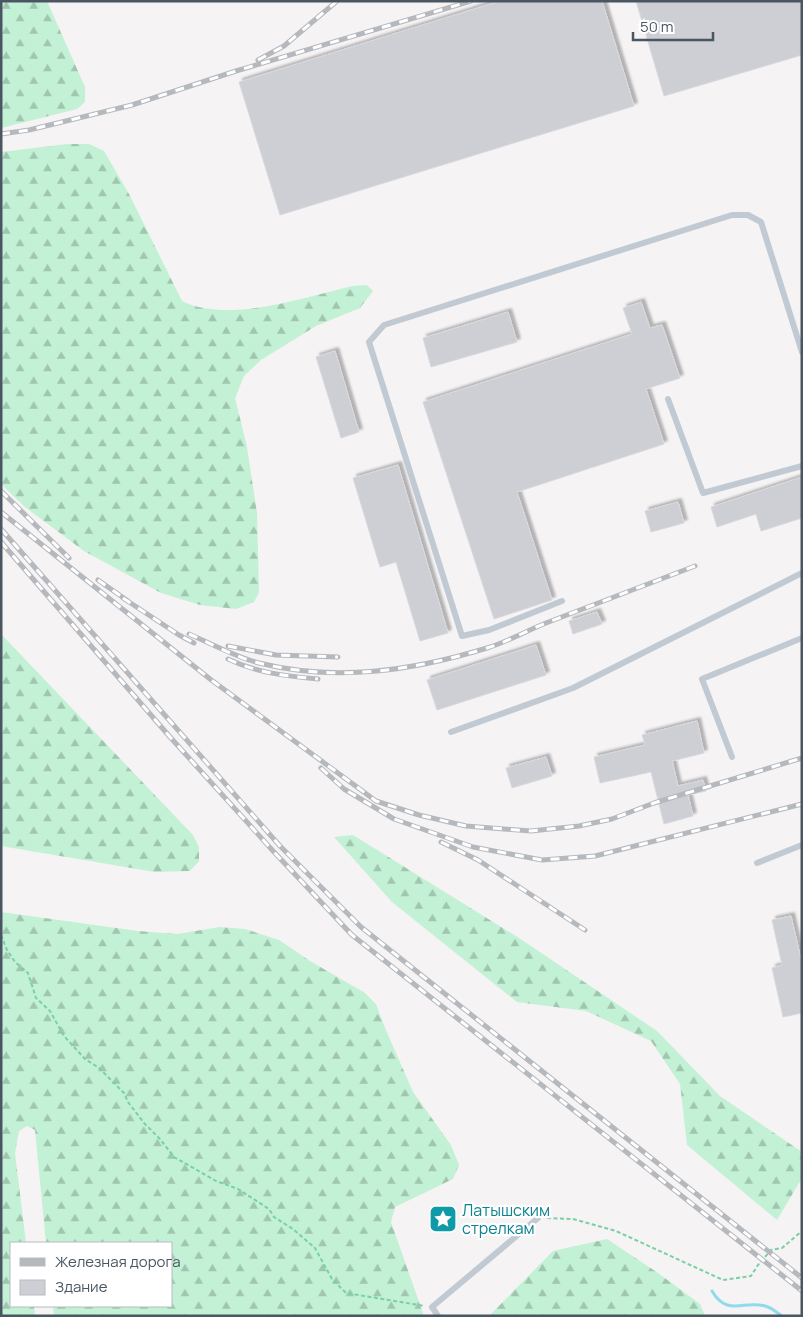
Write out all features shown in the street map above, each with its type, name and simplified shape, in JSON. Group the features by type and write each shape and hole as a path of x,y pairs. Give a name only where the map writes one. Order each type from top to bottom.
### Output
{"lane":[{"path":"562,601 489,630 462,636 369,342 384,325 732,215 748,215 761,222 802,352"},
{"path":"668,399 703,493 802,466"},
{"path":"451,732 573,688 802,573"},
{"path":"732,757 702,679 802,638"},
{"path":"757,863 802,844"},
{"path":"438,1316 432,1307 538,1218"}],"path":[{"path":"1,935 7,950 15,962 28,973 36,998 50,1011 64,1036 86,1059 99,1068 124,1093 128,1102 144,1123 174,1157 216,1181 238,1189 269,1209 274,1217 293,1229 315,1248 332,1280 346,1293 432,1307"},
{"path":"538,1218 573,1219 616,1231 723,1280 751,1276 771,1250 782,1248 802,1231"}],"green space":[{"path":"1,1 47,1 85,87 85,102 77,109 1,128"},
{"path":"67,144 89,144 104,151 129,194 182,301 201,307 221,310 244,309 290,302 353,286 367,285 373,291 360,308 316,326 261,360 244,376 235,398 247,447 257,513 259,592 254,602 236,609 200,605 161,593 84,551 25,507 1,484 1,152"},
{"path":"1,634 193,835 199,847 199,861 190,871 155,872 1,846"},
{"path":"353,835 519,938 657,1031 720,1096 802,1152 802,1178 777,1220 687,1145 680,1084 651,1041 586,1011 517,1002 392,902 334,837"},
{"path":"1,912 138,931 177,934 220,927 245,929 279,940 310,961 365,993 376,1004 413,1092 451,1145 459,1165 453,1179 395,1207 391,1222 424,1316 54,1316 53,1307 172,1307 172,1242 46,1242 35,1130 27,1126 19,1131 15,1153 26,1242 10,1242 10,1307 34,1307 35,1316 1,1316"},
{"path":"607,1239 700,1304 705,1316 489,1316 553,1251"}],"building":[{"path":"500,1 602,1 634,106 280,215 239,82"},
{"path":"636,1 802,1 802,55 664,96"},
{"path":"641,302 650,328 662,325 680,378 646,389 664,444 517,492 552,600 494,619 423,402 632,334 623,308"},
{"path":"508,312 517,342 431,367 423,338"},
{"path":"335,351 359,432 341,438 316,357"},
{"path":"398,465 448,633 420,641 396,562 380,567 353,478"},
{"path":"802,477 802,518 761,531 756,514 717,527 711,507"},
{"path":"678,502 684,523 651,532 645,511"},
{"path":"597,612 602,624 573,634 569,621"},
{"path":"536,645 546,675 437,710 427,680"},
{"path":"697,721 704,753 672,761 678,786 703,780 706,791 688,795 693,816 664,824 651,772 600,783 594,757 645,745 642,735"},
{"path":"546,757 552,776 512,788 506,768"},
{"path":"791,916 802,964 802,1013 783,1017 772,968 782,965 772,920"}],"waterway":[{"path":"712,1291 718,1299 730,1306 765,1306 782,1316"}],"railway":[{"path":"258,60 284,46 337,1"},
{"path":"1,134 29,130 132,105 236,71 471,1"},
{"path":"1,491 69,558"},
{"path":"1,512 210,679 376,801 419,815 466,826 531,831 579,826 612,819 654,803 802,758"},
{"path":"1,529 280,846 361,927 802,1278"},
{"path":"1,542 170,737 352,935 802,1291"},
{"path":"189,634 241,657 288,669 345,673 402,668 431,663 494,646 546,623 695,566"},
{"path":"98,580 128,601"},
{"path":"123,598 194,643"},
{"path":"228,646 276,655 338,657"},
{"path":"228,659 261,671 318,679"},
{"path":"321,768 344,789 394,819 473,847 542,860 595,856 802,804"},
{"path":"441,842 478,860 585,930"}],"place":[{"name":"Латышским стрелкам","path":"443,1219"}]}
